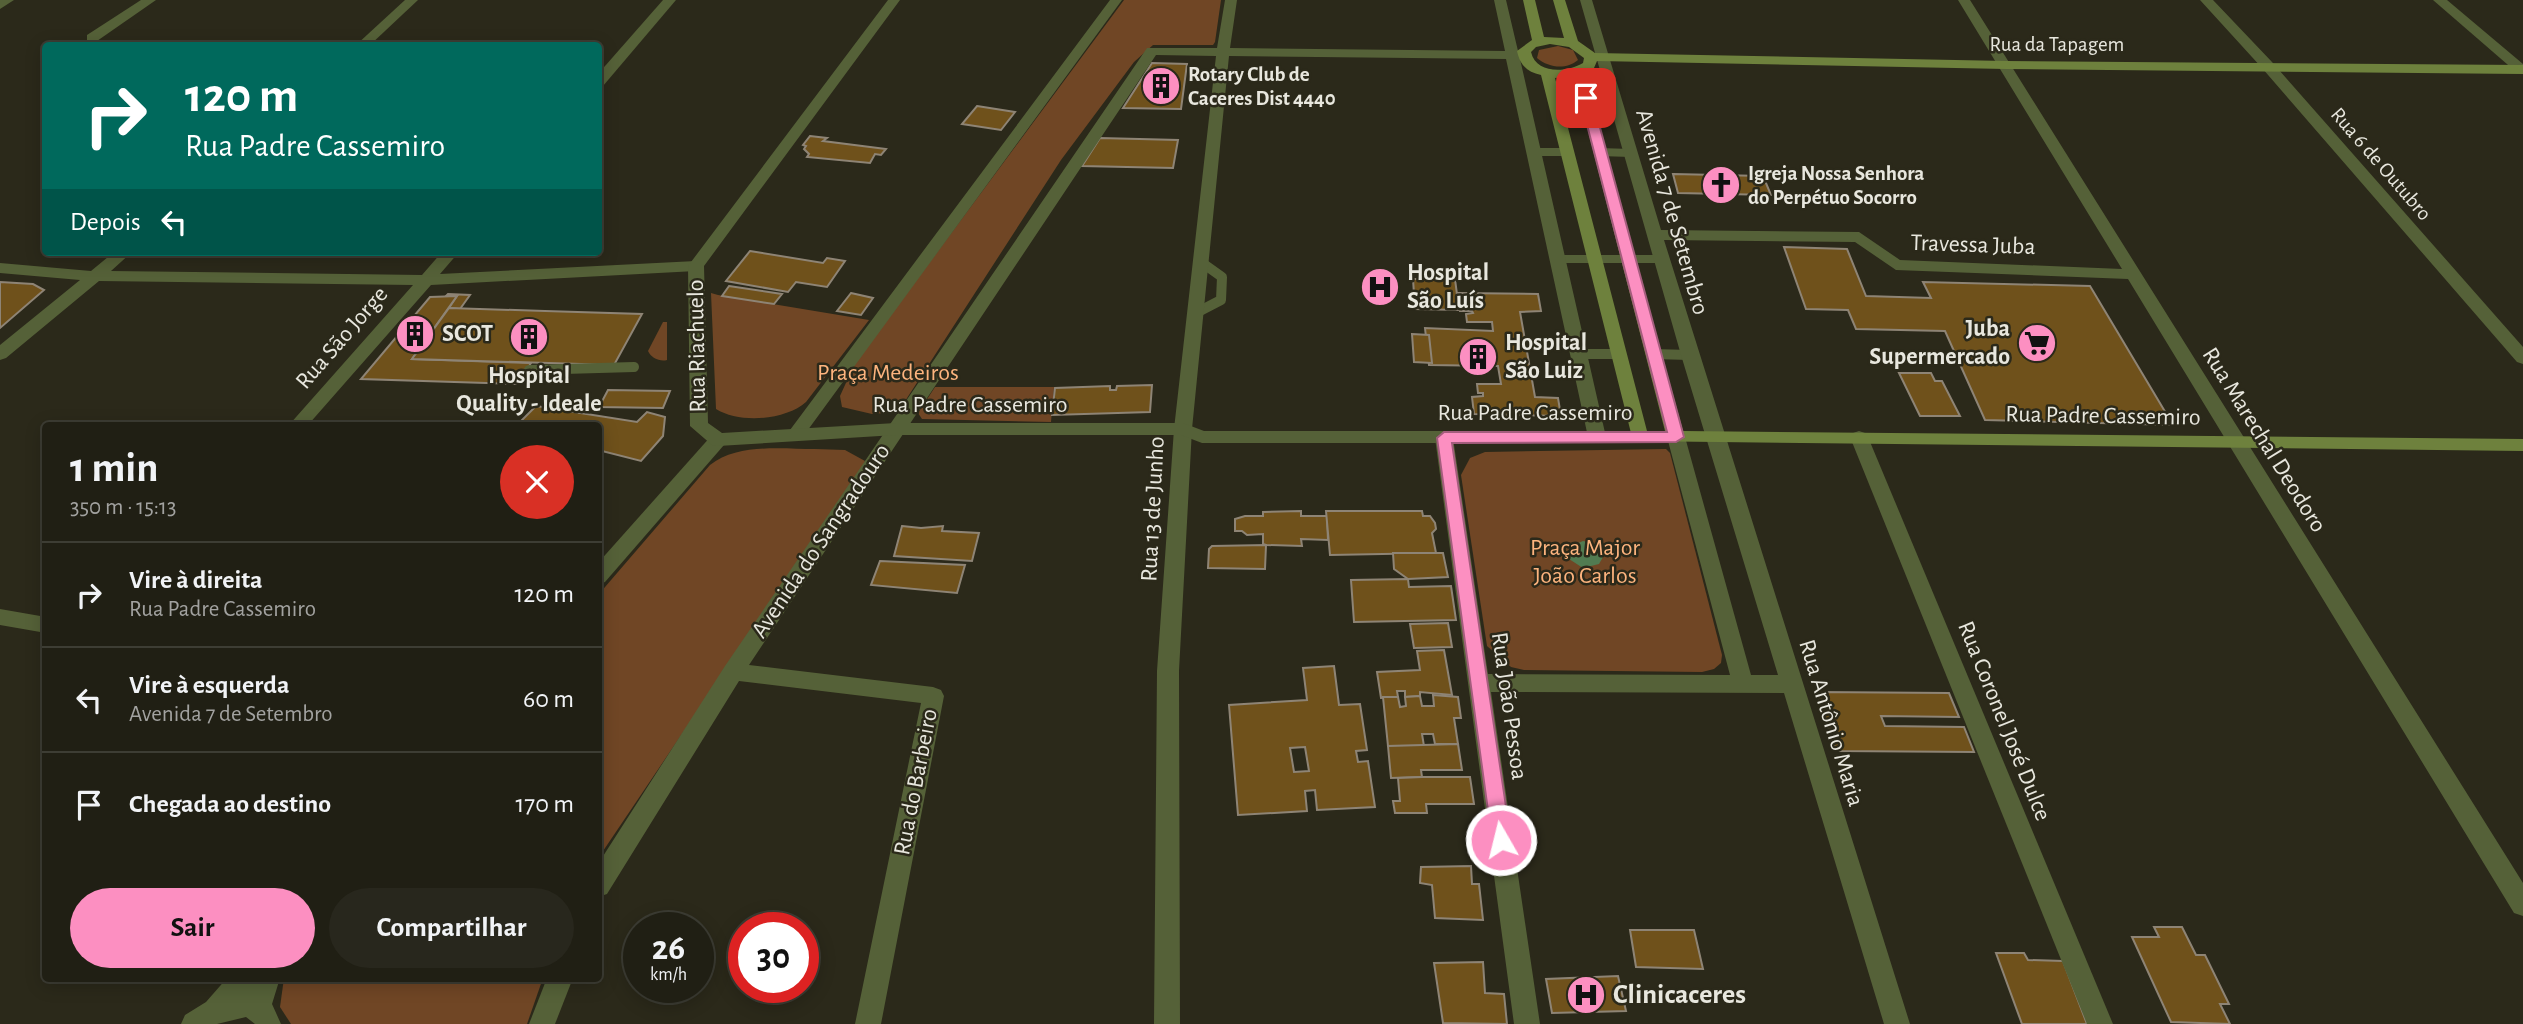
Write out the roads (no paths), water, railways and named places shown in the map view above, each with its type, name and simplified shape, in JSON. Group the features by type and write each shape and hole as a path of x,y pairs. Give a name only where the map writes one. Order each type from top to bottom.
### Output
{"main road":[{"path":"1529,0 1539,42"},
{"path":"1559,0 1572,43"},
{"path":"1539,42 1572,43 1598,58 1580,71 1547,72 1530,65 1517,55 1539,42"},
{"name":"Rua da Tapagem","path":"1598,58 2006,65 2522,68"},
{"path":"1580,71 1599,152 1676,437"},
{"path":"1547,72 1639,437"},
{"name":"Rua Padre Cassemiro","path":"1639,437 2523,444"}],"street":[{"path":"0,5 8,0"},
{"path":"92,38 150,0"},
{"path":"365,42 412,0"},
{"path":"602,78 670,0"},
{"name":"Rua Riachuelo","path":"602,572 718,440 699,426 696,266 894,0"},
{"path":"796,434 1116,0"},
{"name":"Rua 13 de Junho","path":"1167,1024 1168,671 1183,429 1231,0"},
{"path":"1500,0 1517,55 1533,152 1597,437"},
{"name":"Avenida 7 de Setembro","path":"1586,0 1598,58 1631,153 1715,437"},
{"name":"Rua Marechal Deodoro","path":"1964,0 2523,905"},
{"name":"Rua 6 de Outubro","path":"2206,0 2523,358"},
{"path":"2439,0 2522,68"},
{"name":"Avenida do Sangradouro","path":"602,880 733,672 1152,51 1223,53"},
{"path":"1223,53 1517,55"},
{"name":"Travessa Juba","path":"1654,236 1859,237 1896,265 2132,274"},
{"path":"0,354 119,256"},
{"name":"Rua São Jorge","path":"301,422 447,256"},
{"path":"0,268 94,276 425,280 696,266"},
{"name":"Rua Padre Cassemiro","path":"718,440 896,429 1183,429 1202,437 1639,437"},
{"path":"1676,437 1743,684"},
{"name":"Rua Antônio Maria","path":"1715,437 1897,1024"},
{"name":"Rua Coronel José Dulce","path":"1859,437 2100,1024"},
{"name":"Rua João Pessoa","path":"1444,438 1527,1024"},
{"path":"0,617 42,624"},
{"name":"Rua do Barbeiro","path":"733,672 933,696 868,1024"},
{"path":"1479,682 1791,684"},
{"path":"205,1017 240,982"},
{"path":"205,1017 246,1004 263,1016 267,982"},
{"path":"542,1024 558,982"}],"lane":[{"path":"1533,152 1568,152"},
{"path":"1599,152 1631,153"},
{"path":"1558,259 1661,259"},
{"path":"1579,354 1617,354"},
{"path":"1653,354 1690,355"},
{"path":"529,370 634,367"}],"place":[{"name":"Rotary Club de Caceres Dist 4440","path":"1161,86"},
{"name":"Igreja Nossa Senhora do Perpétuo Socorro","path":"1721,185"},
{"name":"Hospital São Luís","path":"1380,287"},
{"name":"SCOT","path":"415,334"},
{"name":"Hospital Quality - Ideale","path":"529,337"},
{"name":"Juba Supermercado","path":"2037,343"},
{"name":"Hospital São Luiz","path":"1478,357"},
{"name":"Clinicaceres","path":"1586,995"}],"park label":[{"name":"Praça Medeiros","path":"888,373"},
{"name":"Praça Major João Carlos","path":"1585,562"}]}
